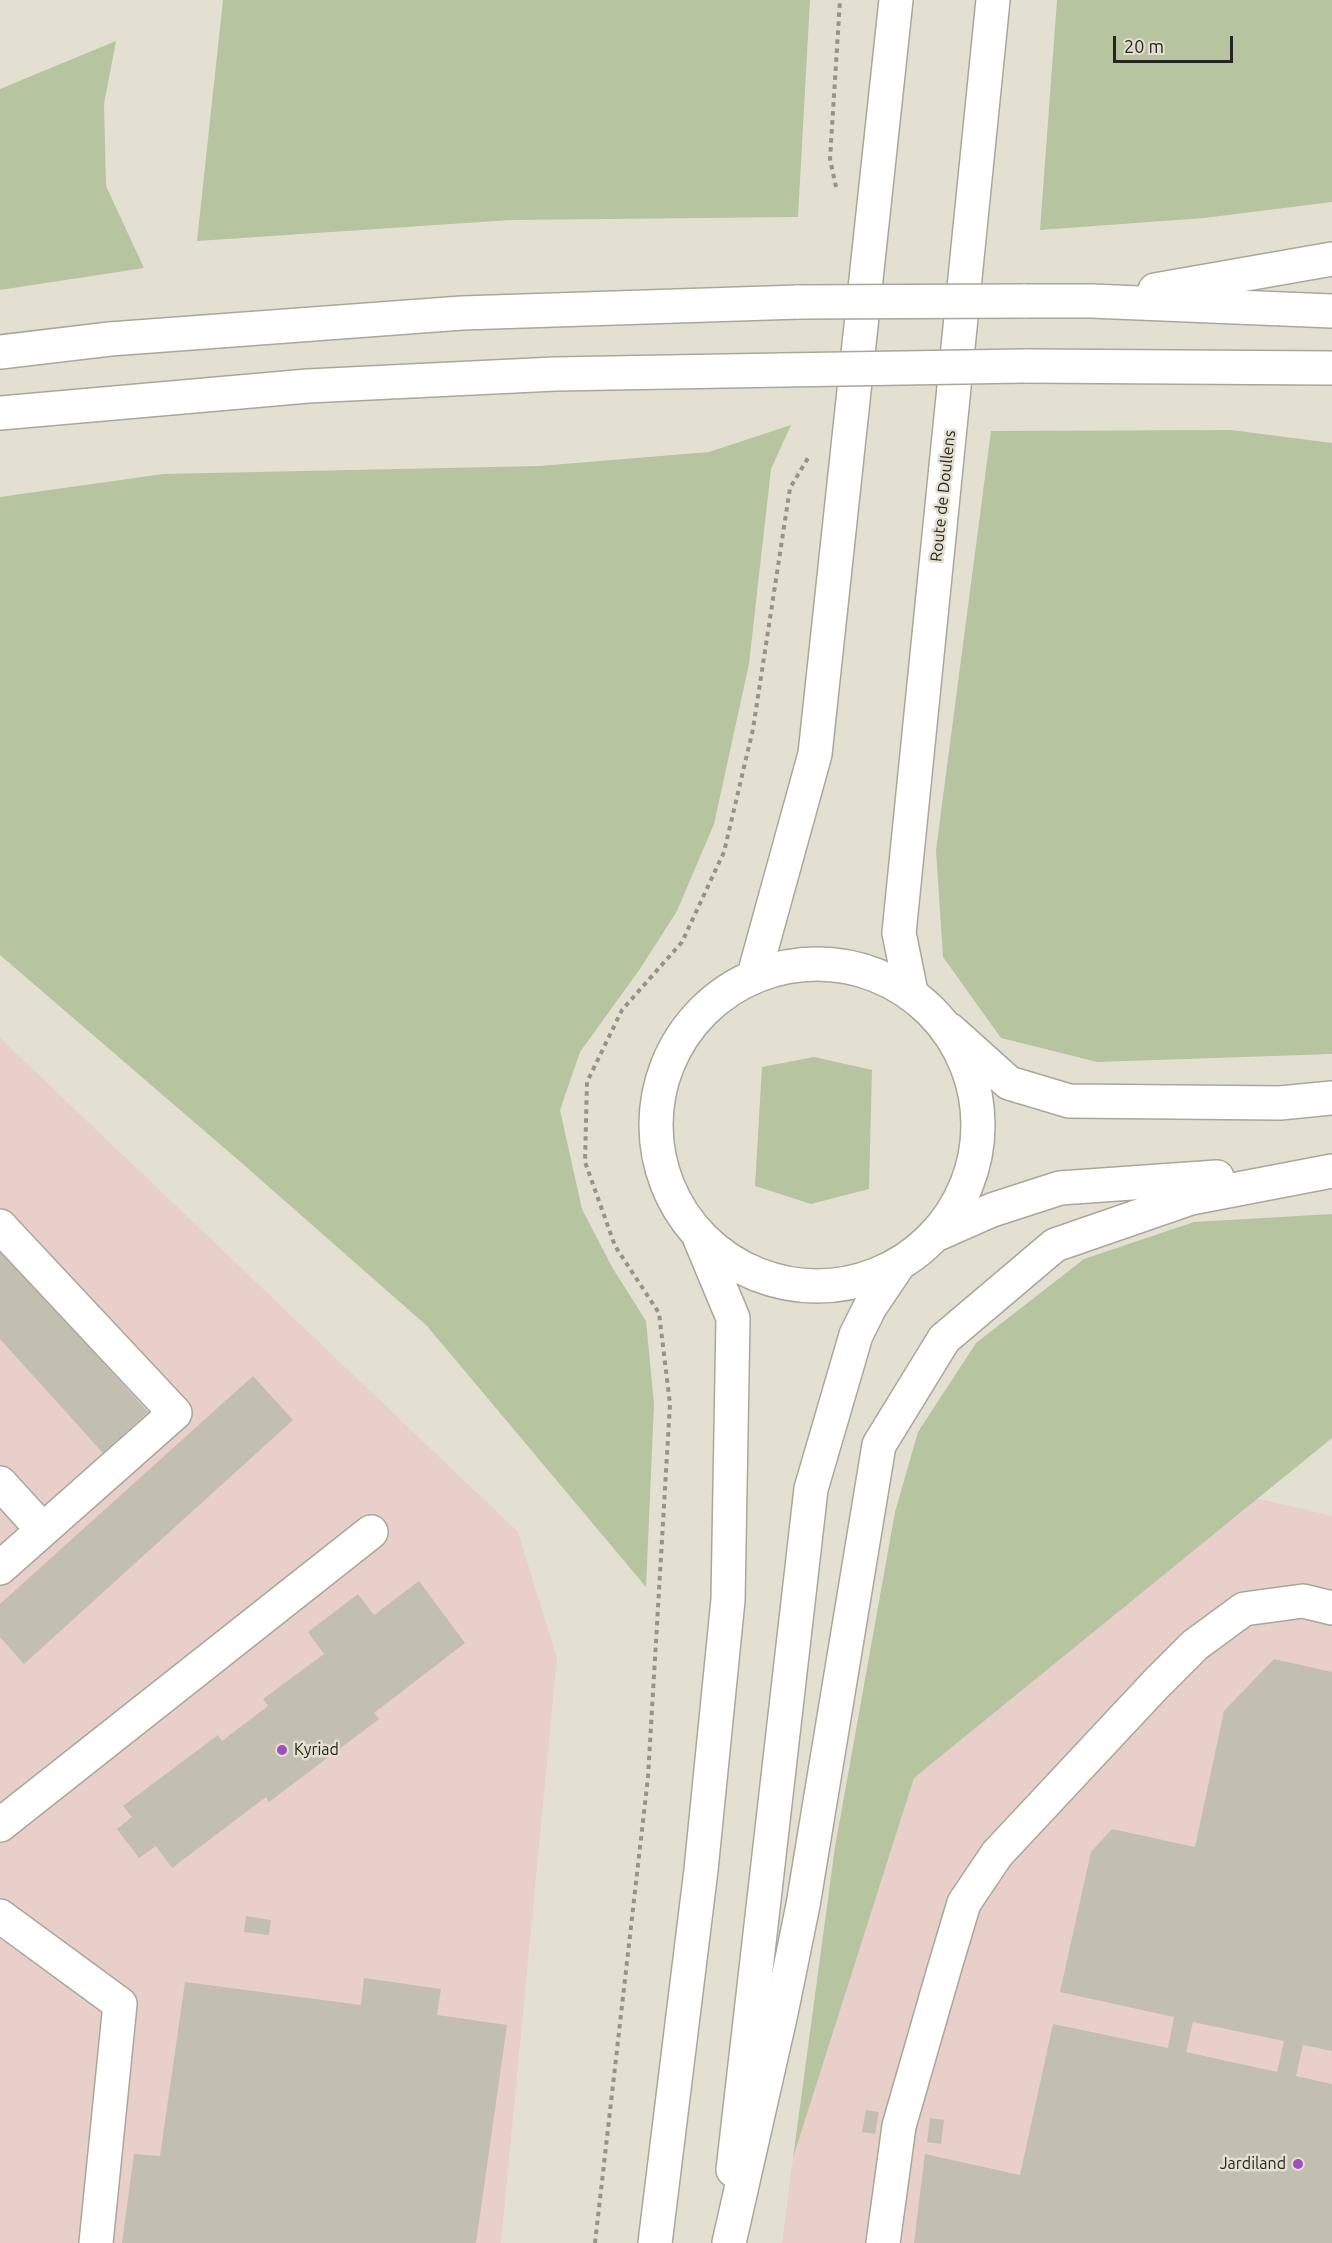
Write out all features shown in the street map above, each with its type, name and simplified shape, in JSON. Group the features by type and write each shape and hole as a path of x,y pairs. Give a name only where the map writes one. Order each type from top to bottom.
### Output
{"main road":[{"path":"754,975 815,754 896,0"},
{"name":"Route de Doullens","path":"911,992 899,933 993,0"},
{"path":"1091,301 1332,259"},
{"path":"0,352 110,339 462,313 799,303 1023,301 1091,301 1332,310"},
{"path":"0,413 309,386 555,374 1024,366 1332,368"},
{"path":"655,2243 701,1870 728,1600 733,1318 699,1238 670,1195 655,1144 657,1092 676,1044 710,1004 754,975 807,963 862,969 911,992 1009,1083 1069,1101 1280,1103 1332,1098"},
{"path":"940,1233 968,1187 980,1134 974,1079 950,1030"},
{"path":"727,2243 811,1489 856,1335 870,1307 897,1267 940,1233 992,1210 1060,1188 1332,1170"},
{"path":"727,2243 782,2013 803,1905 879,1445 944,1339 1055,1245 1191,1198 1332,1170"},
{"path":"0,1226 175,1413 0,1568"},
{"path":"699,1238 741,1269 790,1286 845,1286 897,1267"},
{"path":"0,1484 42,1529"},
{"path":"0,1826 371,1532"},
{"path":"883,2243 899,2126 944,1970 964,1903 997,1854 1156,1684 1196,1645 1244,1609 1303,1601 1332,1608"},
{"path":"0,1916 120,2004 96,2243"}],"path":[{"path":"837,192 830,159 840,0"},
{"path":"595,2243 648,1777 670,1404 659,1313 615,1246 585,1162 587,1082 622,1010 682,942 724,852 753,729 790,489 808,458"}],"shaded area":[{"path":"0,1038 518,1532 557,1658 501,2243 0,2243"},
{"path":"1256,1498 1332,1516 1332,2243 782,2243 793,2158 914,1778"}],"green space":[{"path":"223,0 810,0 798,217 511,220 197,241"},
{"path":"1057,0 1332,0 1332,202 1204,218 1040,230"},
{"path":"116,41 104,104 106,186 144,268 0,290 0,89"},
{"path":"791,425 771,469 749,664 714,824 677,911 640,969 580,1052 560,1110 582,1209 612,1267 646,1321 654,1404 646,1587 427,1326 0,955 0,497 163,474 539,466 709,452"},
{"path":"1231,430 1332,443 1332,1054 1097,1062 1001,1038 943,957 936,850 991,431"},
{"path":"814,1057 872,1070 869,1189 811,1204 755,1186 762,1067"},
{"path":"1332,1214 1332,1438 914,1778 793,2158 835,1847 895,1512 918,1432 976,1343 1084,1259 1194,1222"}],"building":[{"path":"0,1249 148,1412 103,1453 0,1339"},
{"path":"253,1376 293,1420 24,1664 0,1637 0,1604"},
{"path":"419,1581 465,1643 374,1713 379,1719 269,1802 266,1797 172,1868 156,1846 139,1858 117,1829 132,1817 123,1806 218,1735 222,1741 268,1706 263,1699 324,1654 308,1632 358,1594 374,1615"},
{"path":"1274,1659 1332,1672 1332,2051 1303,2045 1296,2076 1332,2084 1332,2243 914,2243 925,2154 1020,2175 1053,2024 1168,2048 1174,2017 1060,1992 1091,1852 1112,1829 1195,1847 1224,1711","holes":["1193,2022 1284,2041 1277,2072 1186,2052"]},
{"path":"246,1916 271,1920 269,1935 244,1932"},
{"path":"364,1978 441,1989 437,2015 507,2025 476,2243 122,2243 134,2154 160,2156 185,1982 361,2005"},
{"path":"866,2110 879,2112 875,2134 862,2132"},
{"path":"930,2118 944,2120 941,2144 927,2142"}],"place":[{"name":"Kyriad","path":"282,1750"},
{"name":"Jardiland","path":"1298,2164"}]}
